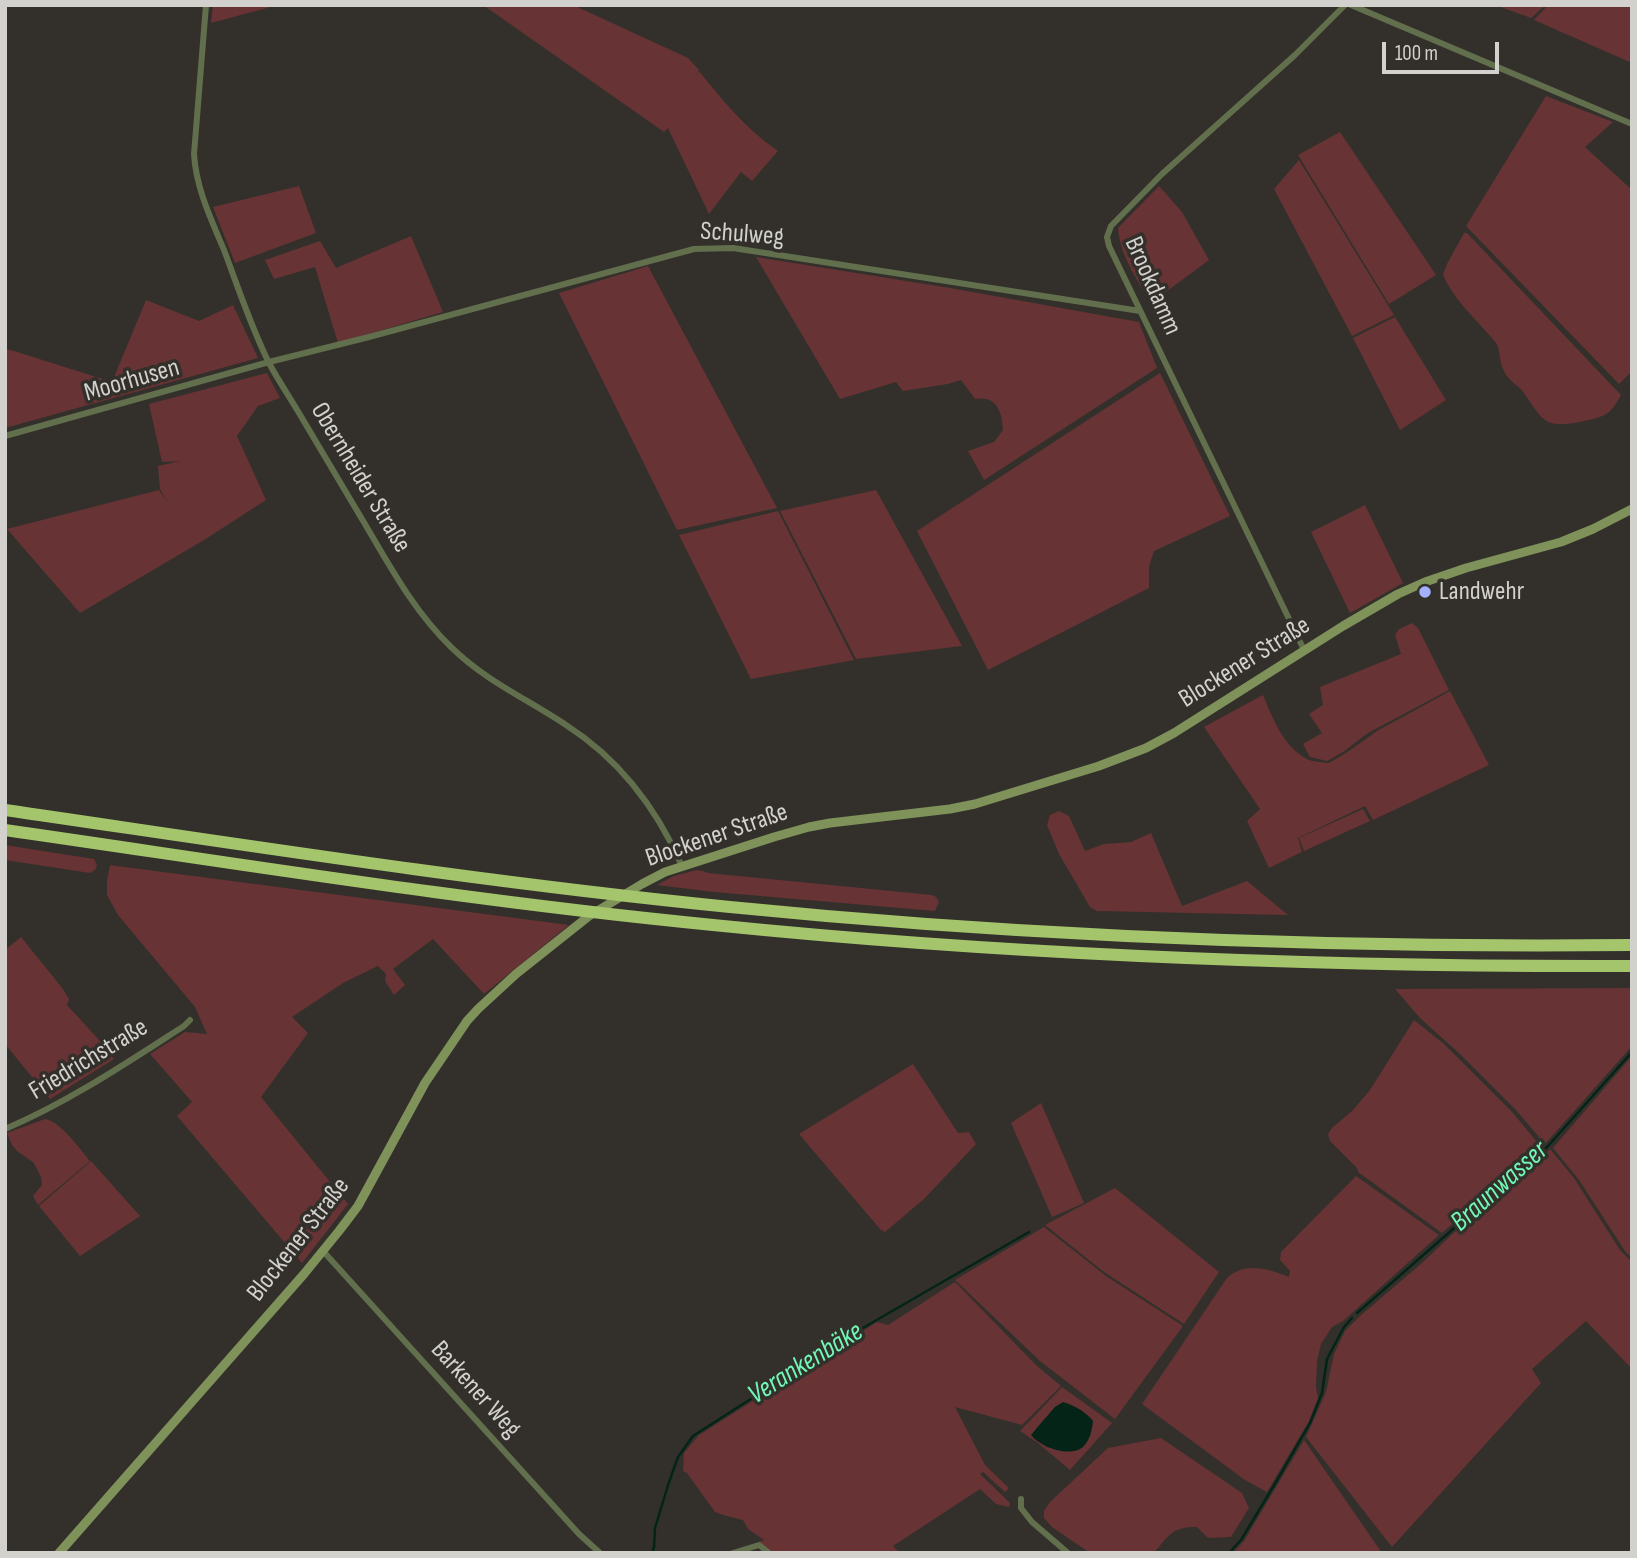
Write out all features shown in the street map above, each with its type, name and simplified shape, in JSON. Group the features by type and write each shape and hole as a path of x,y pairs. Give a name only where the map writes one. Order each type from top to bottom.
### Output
{"highway":[{"path":"5,810 365,863 611,894 791,913 1124,936 1483,946 1632,945"},
{"path":"5,830 444,894 715,926 964,946 1191,959 1305,963 1632,966"}],"street":[{"name":"Obernheider Straße","path":"206,5 195,168 206,205 269,362 417,609 440,637 465,660 494,682 565,724 617,766 647,801 682,866"},
{"name":"Brookdamm","path":"1304,650 1107,237 1111,226 1162,174 1295,55 1345,5"},
{"path":"1351,5 1632,124"},
{"name":"Schulweg","path":"269,362 694,249 733,248 1140,311"},
{"name":"Moorhusen","path":"5,436 269,362"},
{"name":"Blockener Straße","path":"59,1553 323,1251 358,1206 425,1083 478,1009 528,963 589,916 666,872 727,851 809,827 975,804 1116,760 1174,733 1374,607 1418,585 1466,568 1561,542 1632,509"},
{"name":"Friedrichstraße","path":"5,1129 107,1075 190,1020"},
{"name":"Barkener Weg","path":"323,1251 579,1534 600,1553"},
{"path":"1021,1499 1021,1508 1032,1522 1068,1553"},
{"path":"733,1553 759,1545 769,1553"}],"shaded area":[{"path":"213,5 278,5 211,23"},
{"path":"483,5 573,5 688,58 699,70 695,77 699,71 745,124 778,151 752,181 741,172 709,214 668,128 664,132"},
{"path":"1495,5 1546,5 1531,18"},
{"path":"1548,5 1632,5 1632,63 1534,20"},
{"path":"1546,96 1613,122 1585,147 1632,190 1632,371 1619,384 1466,226"},
{"path":"1340,132 1436,275 1389,304 1298,155"},
{"path":"1299,160 1394,315 1352,336 1274,189"},
{"path":"299,186 316,233 235,263 213,207"},
{"path":"1159,186 1182,212 1209,260 1151,303 1126,258 1118,228"},
{"path":"1464,233 1467,233 1621,395 1607,414 1571,423 1554,424 1536,411 1522,390 1508,377 1496,343 1461,303 1443,275"},
{"path":"411,236 443,312 338,343 315,267 274,279 265,260 320,241 336,268"},
{"path":"756,257 1139,322 1157,368 984,480 968,451 994,442 1003,430 1000,411 993,402 982,398 975,399 961,380 903,391 896,382 840,399"},
{"path":"648,266 777,508 677,530 559,293"},
{"path":"146,300 199,321 233,305 258,358 5,428 5,349 112,382"},
{"path":"1395,317 1446,400 1400,430 1353,338"},
{"path":"267,373 280,398 258,406 237,436 266,500 80,613 7,529 159,490 168,503 160,489 158,466 180,461 162,462 149,404"},
{"path":"1160,373 1230,516 1154,551 1149,566 1149,588 988,670 917,531"},
{"path":"876,490 962,646 856,659 780,511"},
{"path":"1365,505 1403,583 1350,613 1311,532"},
{"path":"778,511 854,660 751,679 679,535"},
{"path":"1412,623 1418,628 1449,690 1368,733 1327,761 1310,757 1303,744 1322,733 1309,714 1323,705 1320,687 1401,654 1395,635 1399,629"},
{"path":"1450,691 1489,765 1373,820 1365,806 1298,838 1302,852 1269,868 1247,821 1260,809 1204,727 1263,695 1291,747 1307,759 1329,763 1377,731"},
{"path":"1363,809 1370,821 1304,851 1299,838"},
{"path":"1059,811 1069,816 1085,851 1104,844 1131,842 1151,833 1182,906 1247,881 1288,915 1097,911 1090,907 1059,854 1047,825 1050,815"},
{"path":"5,845 94,859 97,865 90,873 5,860"},
{"path":"110,865 569,925 484,994 433,939 393,969 405,985 394,995 385,981 386,974 378,966 343,983 292,1017 308,1033 261,1097 348,1204 302,1263 177,1116 192,1102 150,1054 185,1032 207,1034 195,1007 118,915 107,895"},
{"path":"696,870 932,895 939,902 935,911 657,885 674,876"},
{"path":"21,937 63,989 69,999 67,1005 114,1059 50,1099 5,1044 5,950"},
{"path":"1632,988 1632,1046 1545,1144 1515,1109 1420,1018 1395,989"},
{"path":"1414,1020 1444,1044 1513,1113 1541,1147 1442,1233 1358,1172 1330,1141 1328,1134 1370,1090"},
{"path":"1632,1056 1632,1258 1579,1180 1553,1148"},
{"path":"913,1064 958,1133 969,1132 976,1144 924,1199 885,1232 799,1134"},
{"path":"1041,1103 1084,1203 1052,1217 1011,1123"},
{"path":"45,1119 63,1130 90,1161 38,1205 33,1196 42,1185 41,1177 34,1163 12,1145 7,1133"},
{"path":"1550,1149 1574,1178 1620,1250 1632,1262 1632,1369 1586,1321 1532,1369 1541,1383 1392,1547 1306,1437 1326,1392 1334,1354 1345,1331 1360,1316"},
{"path":"91,1161 140,1216 80,1256 39,1206"},
{"path":"1356,1176 1439,1235 1343,1321 1332,1327 1321,1344 1317,1361 1318,1398 1309,1421 1267,1492 1245,1480 1142,1404 1227,1278 1249,1268 1265,1269 1289,1277 1290,1271 1280,1260 1281,1252"},
{"path":"1115,1188 1219,1272 1184,1324 1104,1272 1045,1225"},
{"path":"1044,1227 1106,1276 1183,1326 1115,1419 1040,1361 955,1280"},
{"path":"955,1282 1036,1365 1061,1386 1022,1425 955,1407 985,1465 1009,1488 1005,1492 983,1472 980,1474 1010,1503 1009,1507 996,1504 980,1489 893,1546 900,1553 772,1553 759,1542 764,1540 748,1529 743,1520 715,1512 683,1471 684,1453 699,1435 877,1322 888,1325"},
{"path":"1062,1387 1112,1423 1070,1470 1020,1431","holes":["1055,1407 1091,1434 1082,1446 1067,1451 1046,1447 1035,1430"]},
{"path":"1063,1402 1080,1409 1093,1421 1087,1441 1077,1450 1056,1450 1031,1435 1055,1407"},
{"path":"1161,1438 1242,1493 1249,1508 1231,1537 1208,1538 1197,1527 1189,1527 1172,1533 1154,1553 1090,1553 1052,1527 1044,1518 1044,1511 1050,1502 1108,1448"},
{"path":"1304,1440 1382,1553 1233,1553 1244,1541"}],"waterway":[{"name":"Braunwasser","path":"1357,1313 1548,1146 1632,1052"},
{"name":"Verankenbäke","path":"652,1553 655,1528 669,1482 678,1457 693,1436 849,1336 1029,1232"},
{"name":"Braunwasser","path":"1229,1553 1241,1540 1310,1423 1322,1393 1327,1359 1344,1327 1352,1318"}],"place":[{"name":"Landwehr","path":"1425,592"}]}
